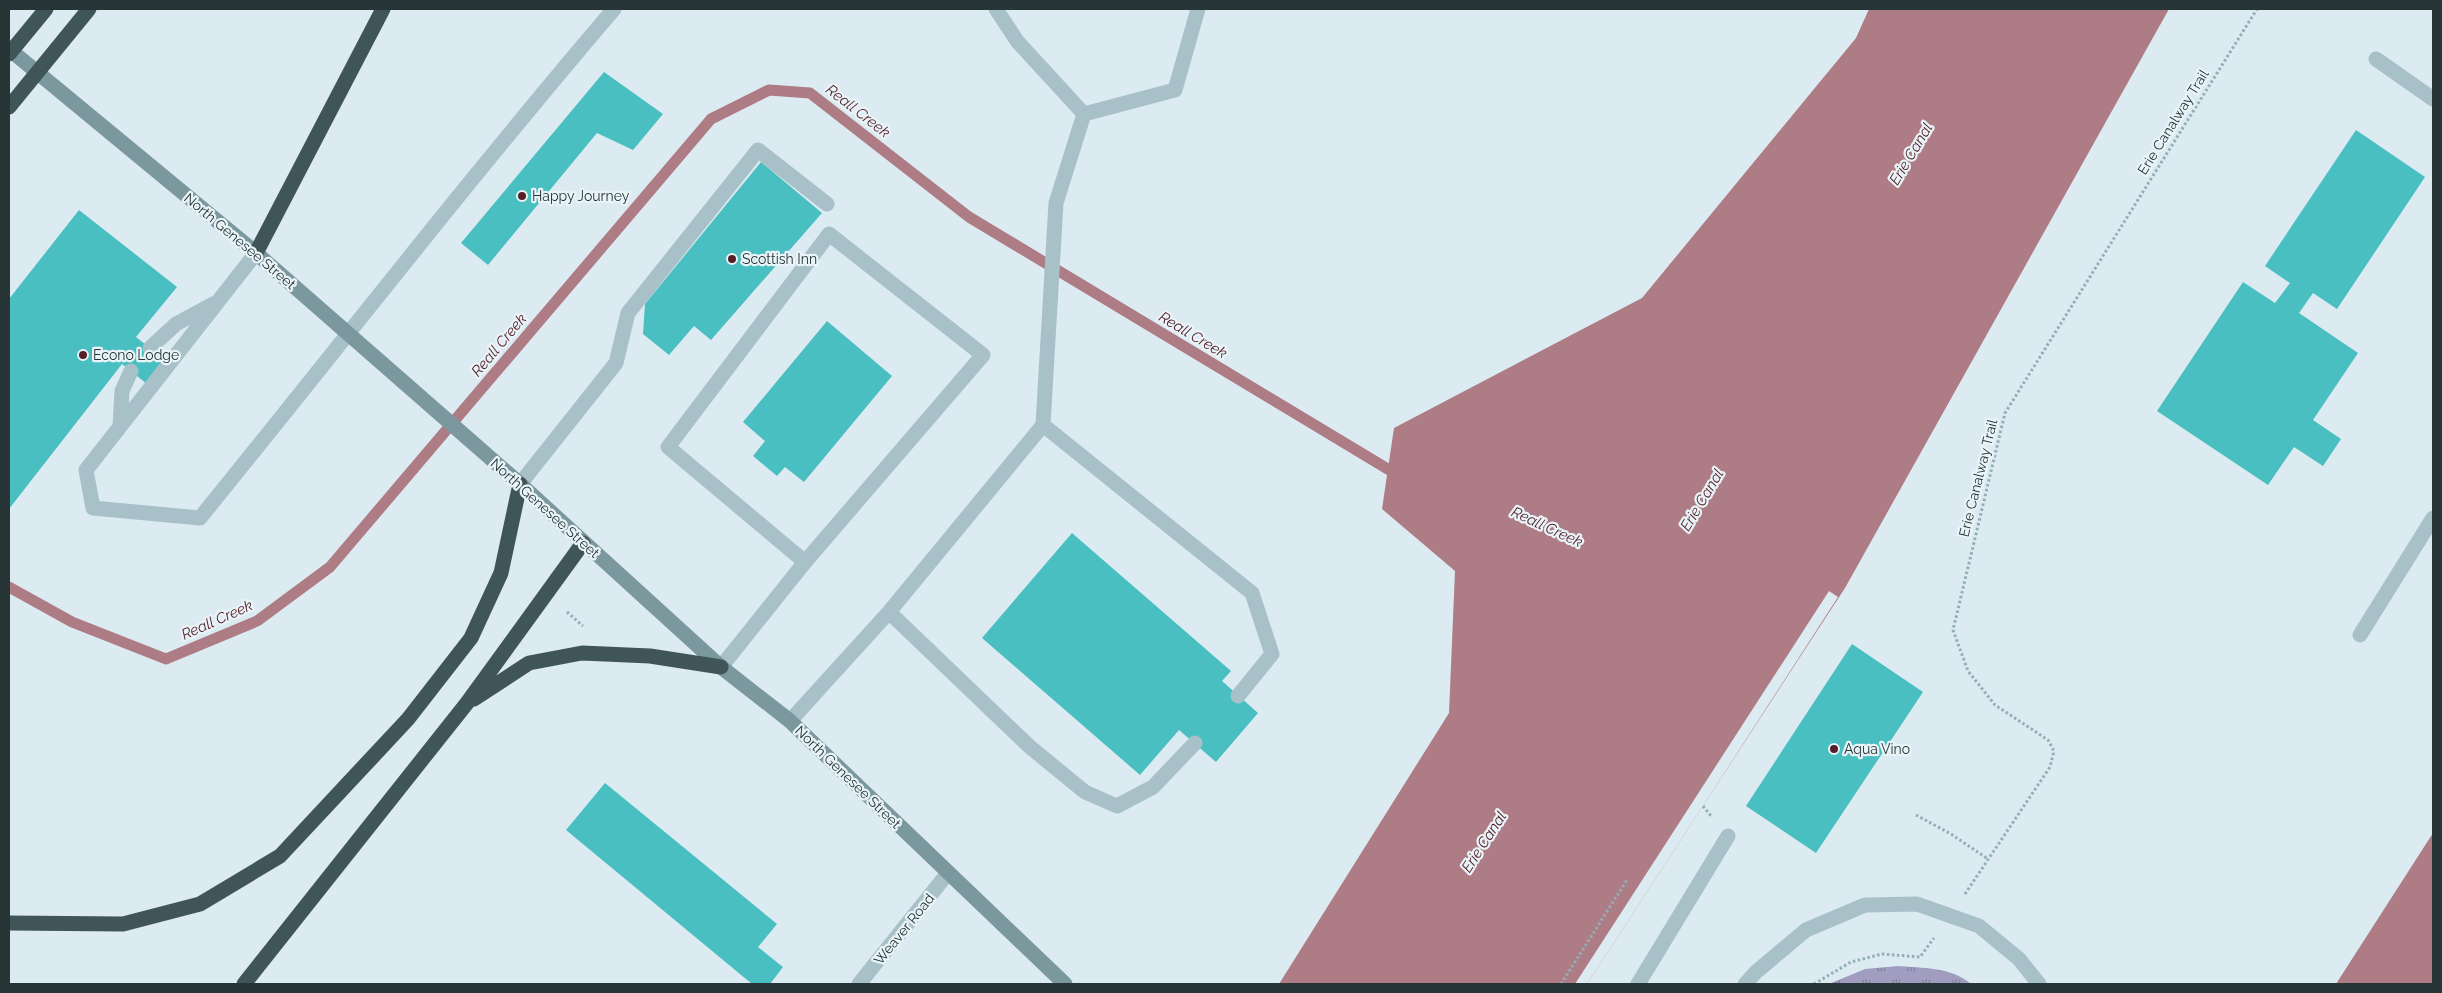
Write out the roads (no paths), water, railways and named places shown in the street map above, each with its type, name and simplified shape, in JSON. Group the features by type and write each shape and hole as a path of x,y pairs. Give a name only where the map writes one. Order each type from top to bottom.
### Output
{"highway":[{"path":"9,54 46,9"},
{"path":"9,107 89,9"},
{"path":"256,253 383,9"},
{"path":"9,923 123,924 200,904 280,856 408,719 471,638 500,573 520,484"},
{"path":"244,984 467,703 583,543"},
{"path":"467,703 529,663 582,653 650,656 721,667"}],"main road":[{"name":"North Genesee Street","path":"9,49 256,253 520,484 721,667 790,721 1065,984"}],"street":[{"path":"256,253 86,470 93,508 200,518 350,335 522,116 614,9"},
{"path":"996,9 1017,41 1084,114"},
{"path":"1084,114 1174,90 1198,9"},
{"path":"2376,59 2433,99"},
{"path":"790,721 889,612 1043,425 1056,203 1084,114"},
{"path":"520,484 616,363 628,313 758,150 826,204"},
{"path":"721,667 805,562 984,355 829,234 668,447 805,562"},
{"path":"150,348 176,324 218,301"},
{"path":"120,426 122,391 131,372"},
{"path":"1043,425 1252,593 1272,654 1238,696"},
{"path":"2360,635 2433,518"},
{"path":"889,612 1030,747 1084,792 1117,806 1153,787 1195,743"},
{"path":"1638,984 1728,836"},
{"name":"Weaver Road","path":"859,984 948,873"},
{"path":"1745,984 1756,972 1806,930 1866,905 1917,904 1979,926 2019,959 2039,984"}],"water":[{"name":"Erie Canal","path":"1869,9 2169,9 1845,588 1587,984 1279,984 1449,713 1455,571 1382,509 1394,428 1642,298 1856,38"},
{"path":"2433,833 2433,984 2336,984"}],"waterway":[{"name":"Reall Creek","path":"9,587 72,622 166,659 257,621 330,567 711,119 769,90 810,93 969,217 1401,477"}],"place":[{"name":"Happy Journey","path":"522,196"},
{"name":"Scottish Inn","path":"732,259"},
{"name":"Econo Lodge","path":"83,355"},
{"name":"Aqua Vino","path":"1834,749"}]}
